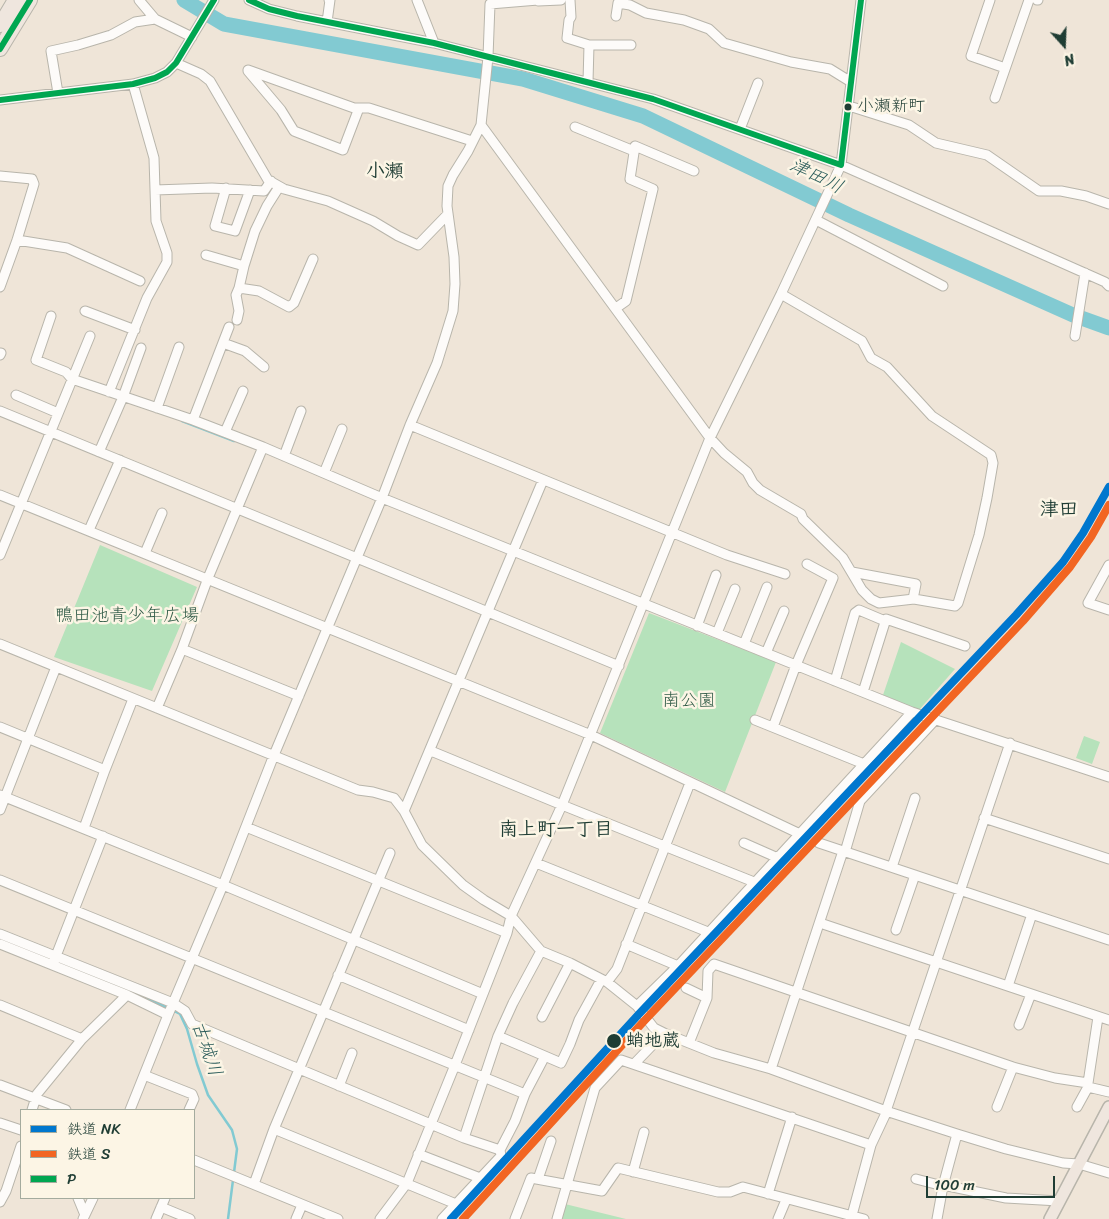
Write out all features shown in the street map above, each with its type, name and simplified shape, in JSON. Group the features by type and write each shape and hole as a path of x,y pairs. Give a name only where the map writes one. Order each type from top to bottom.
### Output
{"highway":[{"path":"0,25 15,0"},
{"path":"0,49 30,0"}],"main road":[{"path":"1050,1219 1109,1107"}],"street":[{"path":"139,0 155,19 192,37"},
{"path":"0,100 133,84 155,78 167,72 176,63 214,0"},
{"path":"249,0 270,4 327,22 434,43 653,98 841,165 1105,282 1109,286"},
{"path":"327,22 329,0"},
{"path":"416,0 434,43"},
{"path":"130,1109 168,1014 223,885 274,755 437,363 453,311 456,284 448,214 448,186 480,125 488,57 490,4 561,0"},
{"path":"570,0 571,18 569,20 567,38 589,45 631,44"},
{"path":"380,1219 407,1182 507,933 511,916 562,805 710,438 781,294 841,165 861,0"},
{"path":"990,0 970,56 1005,68"},
{"path":"994,98 1029,0"},
{"path":"616,16 618,3 630,5 646,13 684,20 709,29 724,43 791,62 830,69 851,82"},
{"path":"58,93 51,51 111,35 142,19 155,19"},
{"path":"588,82 589,45"},
{"path":"176,63 201,74 210,81 255,158 271,181 280,187 328,201 373,221 418,245 448,214"},
{"path":"359,108 343,150 294,132 281,110 248,70 354,108 359,108 369,108 472,141"},
{"path":"740,129 758,83"},
{"path":"110,392 147,298 166,262 167,253 156,221 154,158 133,84"},
{"path":"849,106 909,125 936,143 987,155 1039,191 1061,191 1086,196 1109,204"},
{"path":"480,125 710,438 724,453 747,472 753,483 760,490 801,514 843,558 862,590 871,599 879,603 913,599 955,606 958,603 979,535 988,498 993,463 991,455 932,416 887,368 871,358 862,341 781,294"},
{"path":"575,127 635,146 694,171"},
{"path":"616,308 626,301 653,189 630,178 635,146"},
{"path":"0,176 32,179 34,184 0,287"},
{"path":"155,190 226,188 264,190 271,181"},
{"path":"237,320 239,311 236,295 255,231 267,206 280,187"},
{"path":"226,188 215,226 235,231 250,190"},
{"path":"816,220 943,286"},
{"path":"17,240 67,248 140,281"},
{"path":"206,255 244,266"},
{"path":"239,288 259,291 289,307 294,303 313,259"},
{"path":"1075,336 1085,273"},
{"path":"85,311 135,330"},
{"path":"51,316 36,360 66,372 72,379 194,420 263,447 382,498 912,712 1109,777"},
{"path":"194,420 229,327"},
{"path":"0,555 90,336"},
{"path":"223,343 245,351 264,368"},
{"path":"157,408 179,347"},
{"path":"99,452 123,397 141,348"},
{"path":"225,432 243,391"},
{"path":"16,395 58,413"},
{"path":"0,411 619,666"},
{"path":"284,456 301,411"},
{"path":"410,425 727,555 784,574"},
{"path":"324,473 342,429"},
{"path":"156,708 182,649 208,578 263,447"},
{"path":"89,530 120,460"},
{"path":"404,810 431,751 543,480"},
{"path":"0,495 590,735 800,834"},
{"path":"145,553 162,513"},
{"path":"773,727 796,665 833,578 807,564"},
{"path":"1109,566 1088,603 1109,610"},
{"path":"852,572 916,584 913,599"},
{"path":"697,626 716,575"},
{"path":"744,644 766,587"},
{"path":"717,633 735,589"},
{"path":"835,681 855,613 859,610 885,621 886,619 965,646"},
{"path":"766,654 784,611"},
{"path":"863,692 885,621"},
{"path":"0,644 358,790 394,798 404,810 422,845 463,885 511,916 541,951 570,963 604,981 637,1006 654,1028 664,1033 714,1053 771,1069 957,1134 1006,1149 1063,1163 1079,1164 1109,1173"},
{"path":"182,649 299,696"},
{"path":"0,810 3,796 56,667"},
{"path":"84,828 133,699"},
{"path":"637,1006 678,966 912,712"},
{"path":"755,720 864,764"},
{"path":"771,1069 860,801 936,720"},
{"path":"0,727 105,770"},
{"path":"851,1218 871,1145 887,1111 1010,743"},
{"path":"431,751 754,882"},
{"path":"498,1036 561,1063 579,1020 604,981 616,969 690,783"},
{"path":"3,796 223,885 483,994"},
{"path":"892,867 915,798"},
{"path":"984,818 1109,859"},
{"path":"246,827 507,933"},
{"path":"54,961 103,836"},
{"path":"744,843 778,858"},
{"path":"819,843 1109,940"},
{"path":"254,1184 274,1129 390,853"},
{"path":"536,863 708,932"},
{"path":"896,930 915,875"},
{"path":"0,880 525,1094"},
{"path":"1008,986 1032,914"},
{"path":"820,923 1109,1020"},
{"path":"0,934 168,1014"},
{"path":"0,944 54,961 173,1004 185,1011 192,1024 464,1138 500,1150"},
{"path":"626,944 678,966"},
{"path":"464,1138 498,1036 512,1003 541,951"},
{"path":"542,1017 570,963"},
{"path":"689,1043 707,998 708,971 714,964 1013,1067 1109,1092"},
{"path":"338,976 469,1030"},
{"path":"686,988 707,998"},
{"path":"1019,1024 1031,994"},
{"path":"32,1109 37,1094 82,1039 127,995"},
{"path":"0,1005 82,1039"},
{"path":"1077,1107 1088,1085 1098,1016"},
{"path":"634,1064 664,1033"},
{"path":"339,1086 352,1053"},
{"path":"442,1219 501,1156 500,1150 515,1121 525,1094 545,1056"},
{"path":"557,1219 595,1088 621,1060 871,1145"},
{"path":"997,1107 1013,1067"},
{"path":"144,1075 192,1094 194,1099 189,1109"},
{"path":"0,1085 36,1099 48,1107"},
{"path":"768,1194 792,1117"},
{"path":"0,1123 20,1130"},
{"path":"274,1129 407,1182 456,1204"},
{"path":"633,1172 644,1132"},
{"path":"937,1219 943,1186 957,1134"},
{"path":"538,1179 552,1141"},
{"path":"0,1202 6,1191 20,1149"},
{"path":"418,1154 480,1178"},
{"path":"195,1160 338,1219"},
{"path":"515,1219 531,1178 567,1183 602,1191 618,1168 718,1192 730,1192 743,1187 851,1218 864,1219"},
{"path":"916,1179 1006,1198 1059,1201"},
{"path":"78,1199 87,1216"},
{"path":"87,1216 93,1199"},
{"path":"156,1219 165,1199"},
{"path":"778,1219 786,1200"},
{"path":"296,1219 302,1205"},
{"path":"161,1207 190,1219"}],"green space":[{"name":"鴨田池青少年広場","path":"100,545 197,587 152,691 54,657"},
{"name":"南公園","path":"649,613 776,662 725,792 600,733"},
{"path":"901,642 955,669 919,710 883,695"},
{"path":"1084,736 1100,742 1092,764 1076,758"},
{"path":"565,1204 626,1219 560,1219"}],"waterway":[{"name":"津田川","path":"184,0 224,24 523,79 643,116 849,215 1073,315 1109,328"},
{"path":"182,421 234,441"},
{"name":"古城川","path":"0,939 45,957"},
{"name":"古城川","path":"133,993 168,1008"},
{"name":"古城川","path":"172,1010 180,1014 187,1029 208,1095 232,1130 237,1149 228,1219"}],"rail line":[{"name":"NK","path":"451,1219 639,1014 1016,615 1063,562 1083,533 1109,487"},
{"name":"S","path":"463,1219 645,1020 1023,621 1070,567 1091,537 1109,505"}],"transit line":[{"name":"P","path":"0,49 30,0"},
{"name":"P","path":"0,100 133,84 155,78 167,72 176,63 214,0"},
{"name":"P","path":"249,0 269,9 297,16 434,43 653,99 841,165 861,0"}],"place":[{"name":"小瀬新町","path":"848,107"},
{"name":"蛸地蔵","path":"614,1041"}],"district":[{"name":"小瀬","path":"385,172"},
{"name":"津田","path":"1059,510"},
{"name":"南上町一丁目","path":"556,830"}]}
